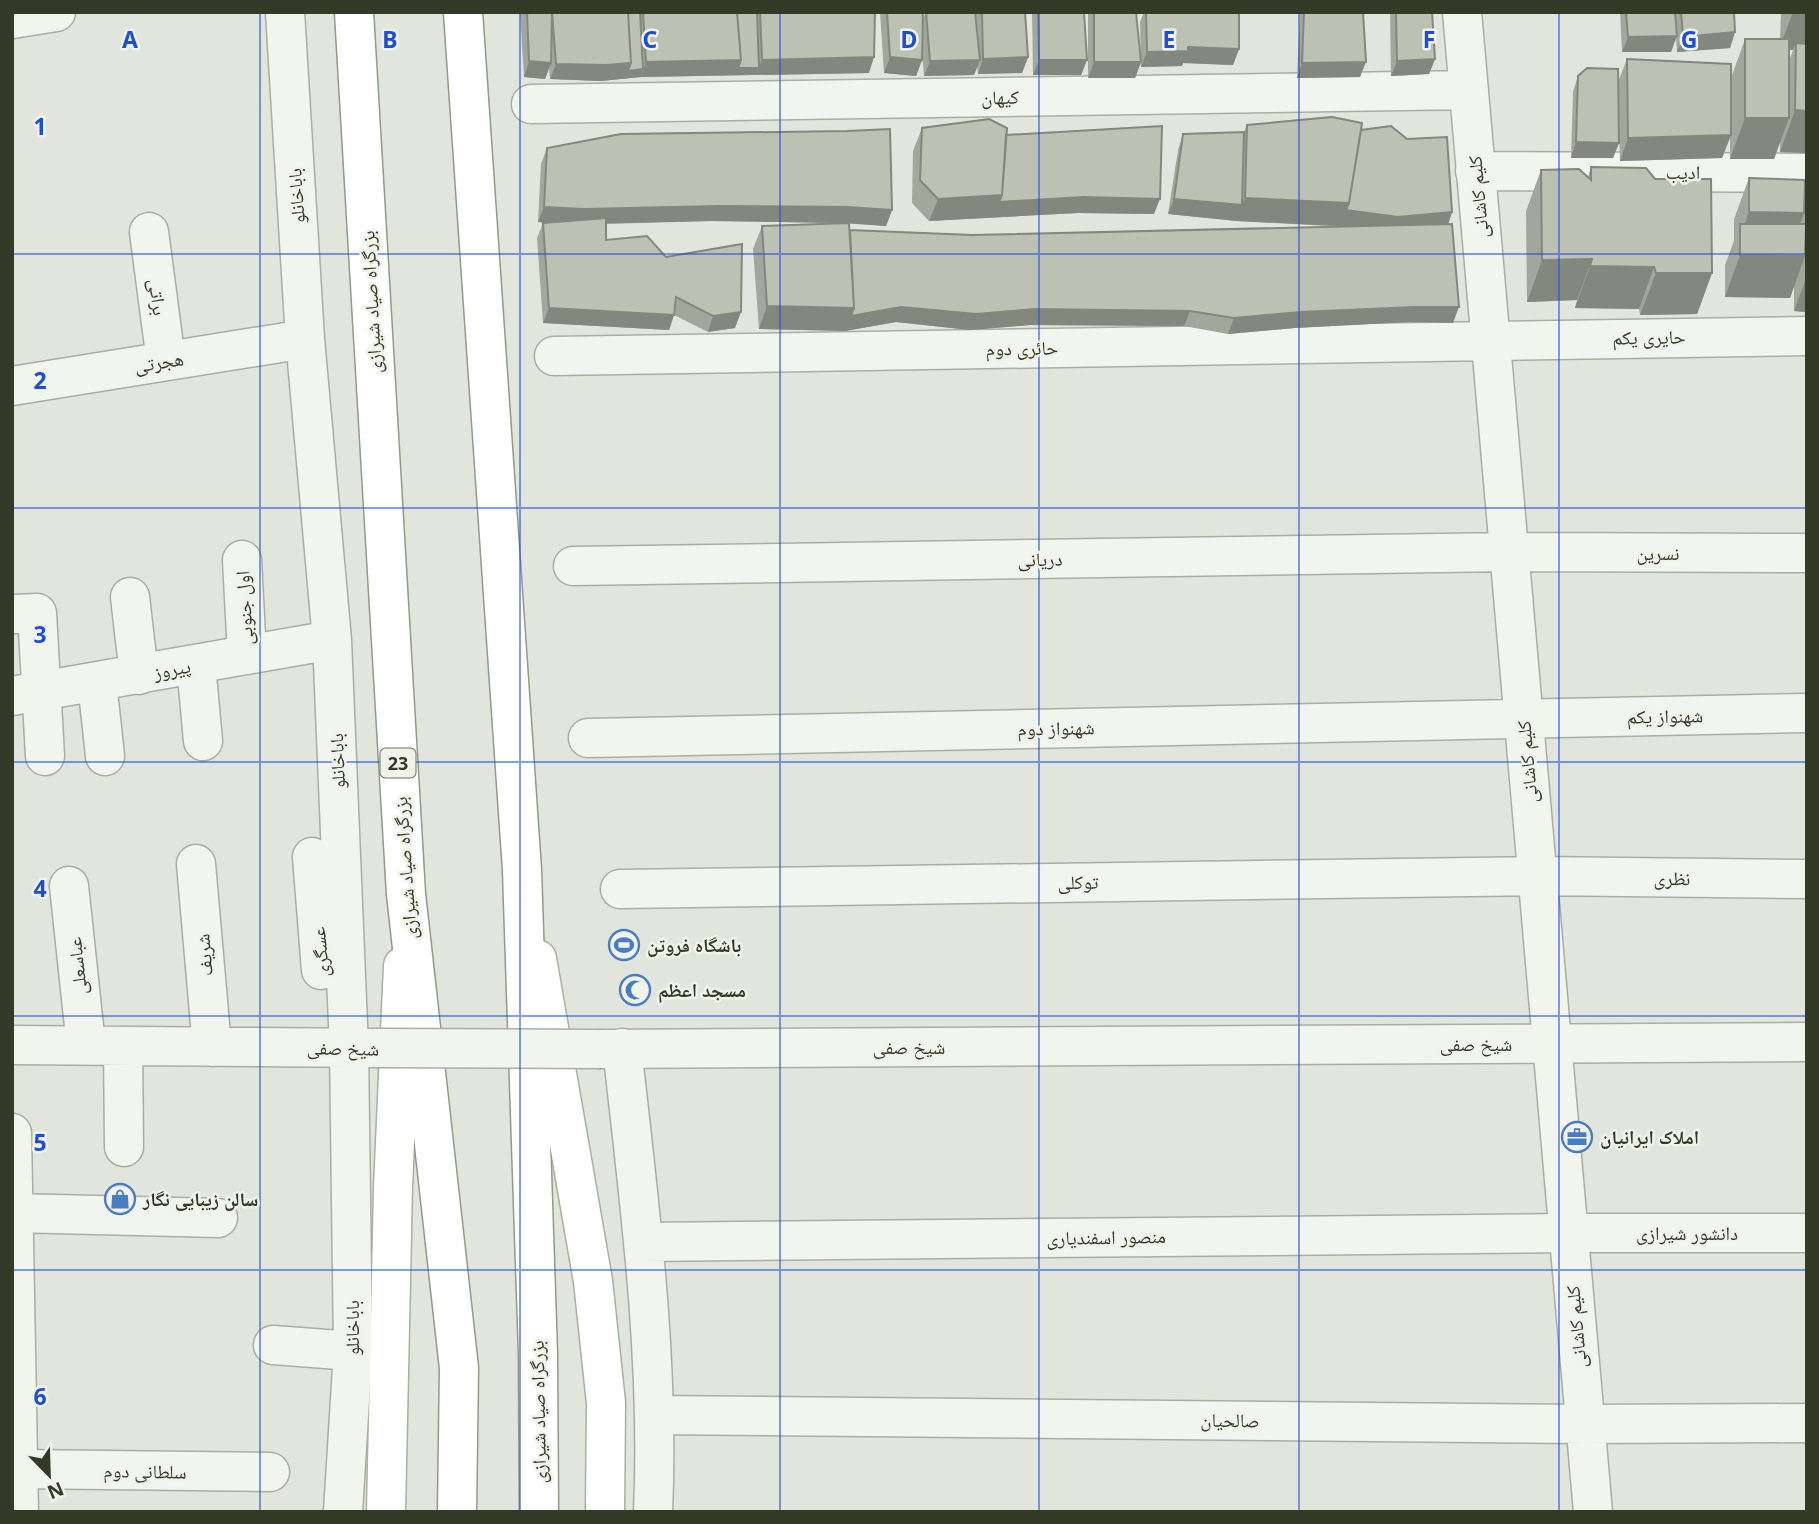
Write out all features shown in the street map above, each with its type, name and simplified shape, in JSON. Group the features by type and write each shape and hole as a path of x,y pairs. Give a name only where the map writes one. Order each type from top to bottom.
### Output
{"main road":[{"name":"بزرگراه صیاد شیرازی","path":"354,12 405,894 458,1368 457,1512"},
{"name":"بزرگراه صیاد شیرازی","path":"463,12 522,870 538,1354 539,1512"},
{"path":"522,870 593,1280 606,1403 605,1512"},
{"path":"386,1512 393,1187 405,894"}],"street":[{"path":"12,19 56,12"},
{"name":"باباخانلو","path":"285,12 305,339 332,640 351,1048 353,1351 343,1512"},
{"name":"کلیم کاشانی","path":"1462,12 1593,1512"},
{"name":"کیهان","path":"531,104 1469,90"},
{"name":"ادیب","path":"1475,170 1807,173"},
{"name":"براتی","path":"149,232 166,361"},
{"name":"حایری یکم","path":"1490,339 1807,336"},
{"name":"هجرتی","path":"12,386 305,339"},
{"name":"حائری دوم","path":"554,356 1490,339"},
{"name":"نسرین","path":"1508,552 1807,553"},
{"name":"دریانی","path":"573,566 1508,552"},
{"name":"اول جنوبی","path":"242,560 247,655"},
{"path":"130,597 139,675"},
{"path":"16,614 37,613 27,694 45,756"},
{"name":"پیروز","path":"27,694 332,640"},
{"path":"196,665 203,741"},
{"path":"97,682 105,755"},
{"name":"شهنواز یکم","path":"1523,718 1807,713"},
{"name":"شهنواز دوم","path":"588,737 1523,718"},
{"name":"عسگری","path":"312,857 351,1048"},
{"name":"شریف","path":"196,864 212,1047"},
{"name":"نظری","path":"1536,876 1807,879"},
{"name":"توکلی","path":"620,889 1536,876"},
{"name":"عباسعلی","path":"69,886 124,1147"},
{"name":"شیخ صفی","path":"12,1045 612,1049 1807,1042"},
{"path":"612,1049 643,1242 654,1415 653,1512"},
{"path":"12,1133 19,1512"},
{"path":"14,1213 218,1218"},
{"name":"دانشور شیرازی","path":"1568,1233 1807,1233"},
{"name":"منصور اسفندیاری","path":"643,1242 1568,1233"},
{"path":"273,1345 353,1351"},
{"name":"صالحیان","path":"654,1415 1585,1424 1807,1423"},
{"name":"سلطانی دوم","path":"19,1469 270,1472"}],"building":[{"path":"527,12 552,12 551,63 529,61"},
{"path":"552,12 628,12 631,63 556,64"},
{"path":"628,12 640,12 643,69 628,71 631,63"},
{"path":"643,12 737,12 741,60 646,62"},
{"path":"737,12 757,12 759,68 738,68 741,60"},
{"path":"760,12 875,12 874,57 762,60"},
{"path":"887,12 923,12 922,60 890,57"},
{"path":"926,12 975,12 980,60 930,61"},
{"path":"982,12 1025,12 1028,57 983,59"},
{"path":"1038,12 1084,12 1087,60 1039,60"},
{"path":"1094,12 1136,12 1141,62 1094,62"},
{"path":"1146,12 1239,12 1239,49 1188,47 1188,51 1147,52"},
{"path":"1304,12 1363,12 1366,62 1302,63"},
{"path":"1396,12 1432,12 1435,59 1397,61"},
{"path":"1626,12 1675,12 1677,36 1628,37"},
{"path":"1681,12 1734,12 1735,32 1683,37"},
{"path":"1745,39 1789,39 1789,118 1745,118"},
{"path":"1796,43 1807,44 1807,111 1795,110"},
{"path":"1627,59 1731,64 1731,135 1628,138"},
{"path":"1587,68 1618,69 1619,143 1576,142 1578,76"},
{"path":"1332,117 1362,123 1349,203 1245,198 1247,125"},
{"path":"989,119 1007,128 1002,195 938,199 920,180 922,128"},
{"path":"1162,126 1160,199 1083,197 999,202 1002,195 1006,135"},
{"path":"1391,126 1407,139 1447,137 1452,212 1398,217 1346,210 1361,130"},
{"path":"890,129 892,210 847,207 544,207 547,148 621,134"},
{"path":"1244,132 1242,205 1174,199 1183,134"},
{"path":"1591,167 1646,168 1655,179 1711,179 1712,273 1656,273 1654,267 1590,266 1592,259 1542,260 1541,170 1579,169 1591,180"},
{"path":"1749,178 1805,180 1804,213 1749,212"},
{"path":"606,218 606,240 647,236 666,257 742,244 741,312 713,316 676,297 674,315 549,308 543,223"},
{"path":"849,223 854,308 767,306 762,226"},
{"path":"1452,224 1459,307 1301,312 1234,318 1190,311 1035,309 976,314 901,307 851,316 854,308 850,230 972,235"},
{"path":"1740,224 1806,224 1805,256 1740,255"}],"place":[{"name":"باشگاه فروتن","path":"624,945"},
{"name":"مسجد اعظم","path":"635,990"},
{"name":"املاک ایرانیان","path":"1577,1137"},
{"name":"سالن زیبایی نگار","path":"120,1199"}]}
